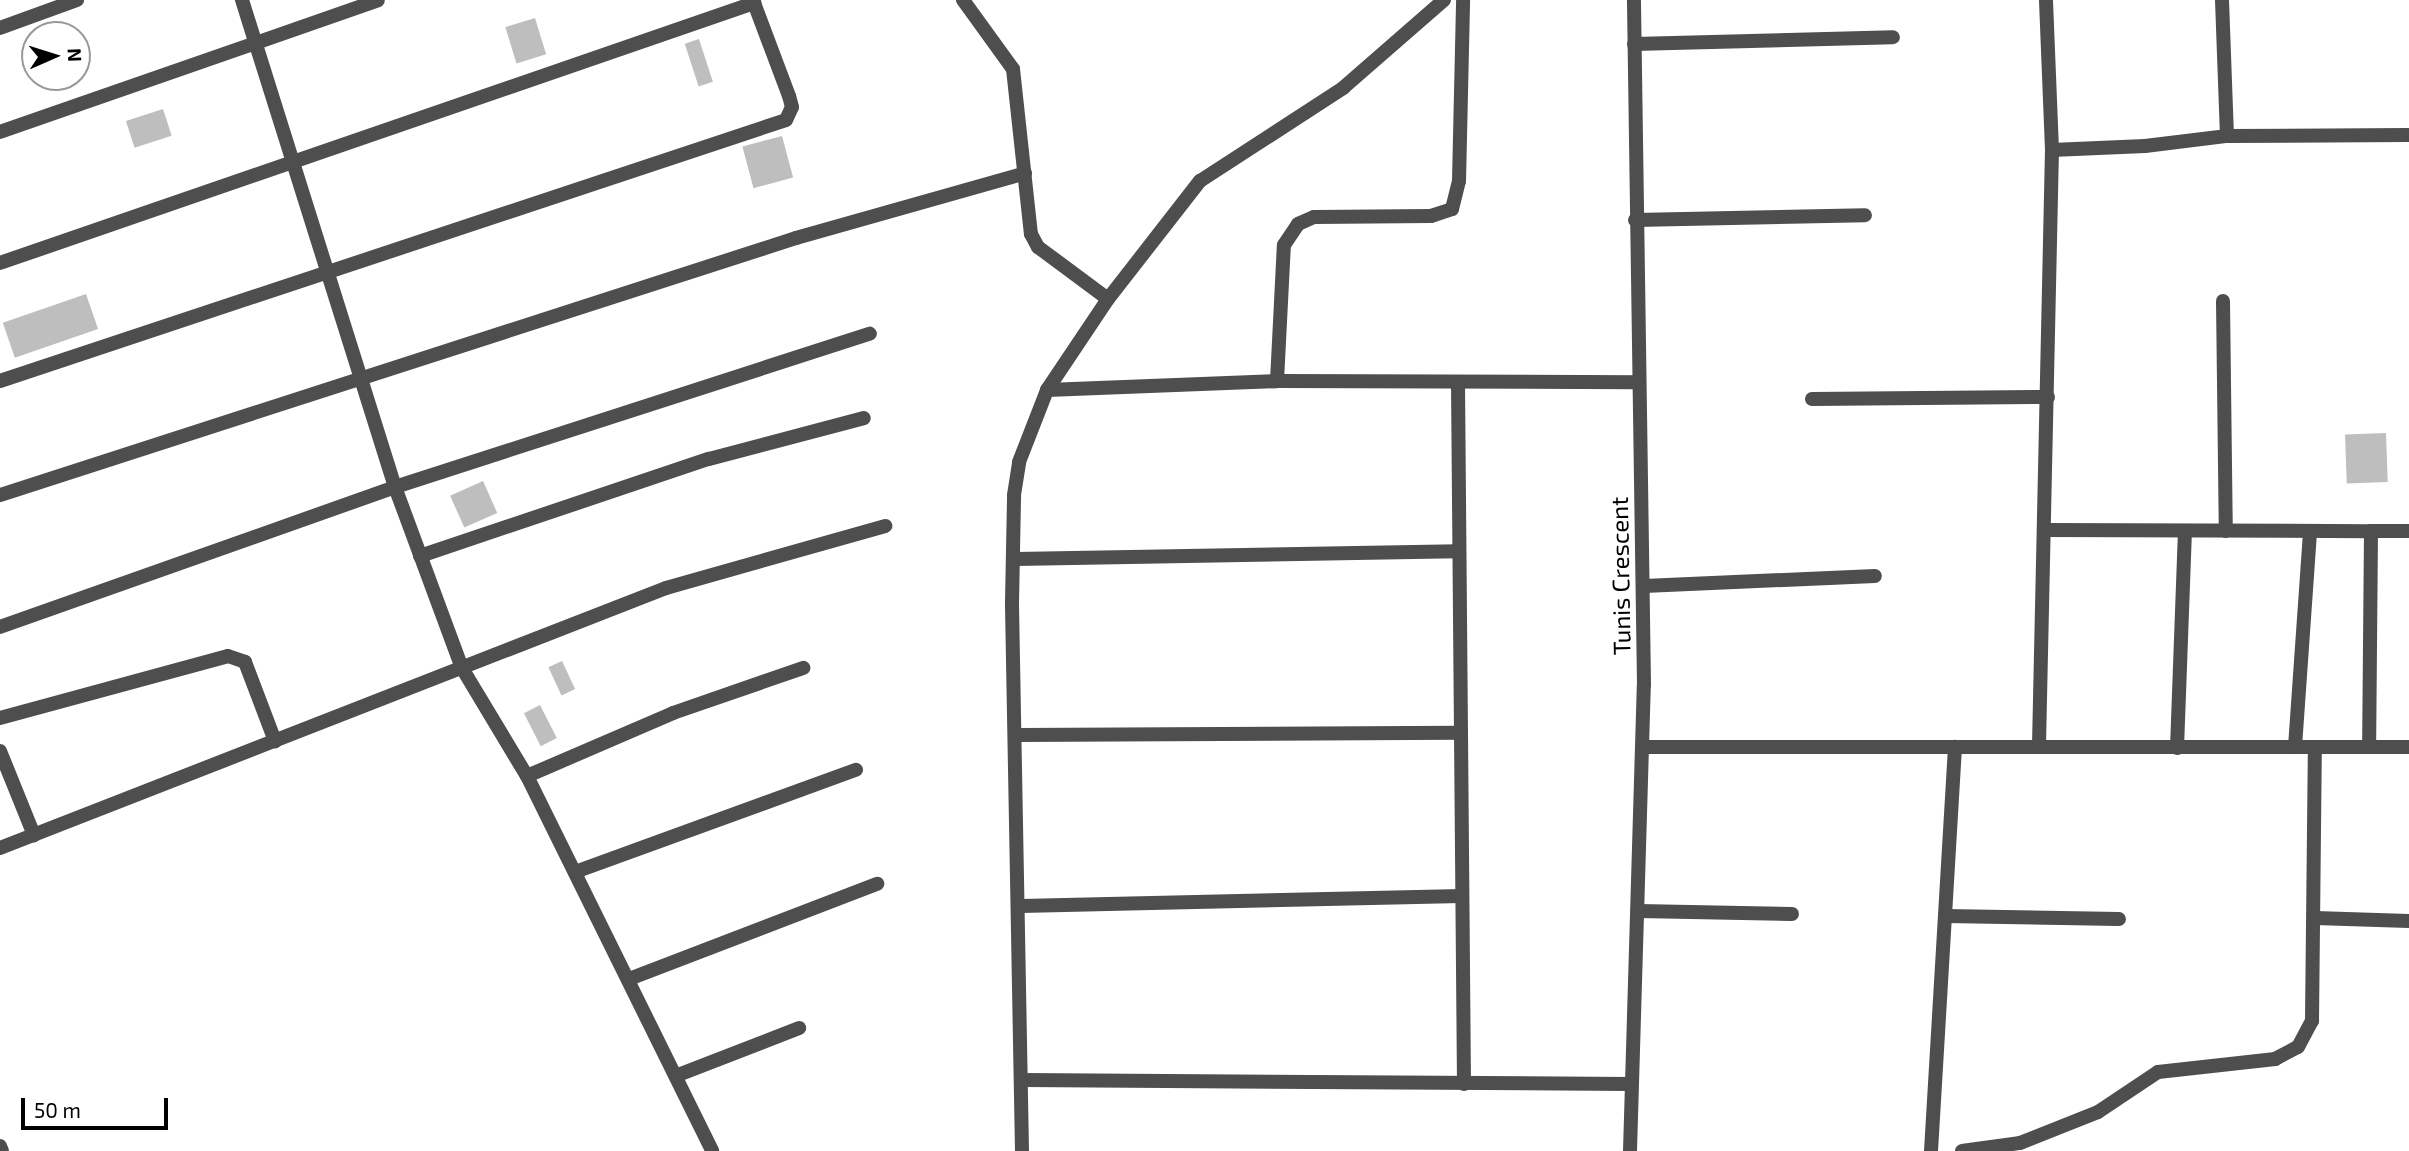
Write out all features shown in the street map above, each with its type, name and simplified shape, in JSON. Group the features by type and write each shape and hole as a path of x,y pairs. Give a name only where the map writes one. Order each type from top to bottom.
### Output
{"street":[{"path":"0,28 78,0"},
{"path":"243,0 331,271 395,487 462,668 527,776 678,1075 712,1151"},
{"path":"0,132 378,0"},
{"path":"963,0 1013,69 1031,234 1038,247 1108,299"},
{"path":"1022,1151 1021,906 1013,559 1019,462 1047,390 1108,299 1200,181 1343,88 1444,0"},
{"path":"1277,381 1283,245 1298,224 1314,217 1430,216 1452,209 1459,181 1463,0"},
{"name":"Tunis Crescent","path":"1630,1151 1630,1084 1639,911 1644,586 1635,220 1634,0"},
{"path":"2039,746 2052,150 2046,0"},
{"path":"2222,0 2227,136"},
{"path":"0,263 753,1 792,107 786,120 0,381"},
{"path":"1634,44 1893,37"},
{"path":"2052,150 2146,146 2227,136 2409,135"},
{"path":"0,495 364,381 796,239 1025,173"},
{"path":"1635,220 1865,215"},
{"path":"2223,301 2226,531"},
{"path":"0,627 395,487 870,334"},
{"path":"1047,390 1277,381 1638,382"},
{"path":"1458,383 1457,551 1464,1084"},
{"path":"1812,399 2048,397"},
{"path":"420,556 709,459 864,418"},
{"path":"0,848 666,588 886,526"},
{"path":"2044,530 2409,531"},
{"path":"2177,748 2185,531"},
{"path":"2370,746 2371,531"},
{"path":"2295,747 2310,532"},
{"path":"1013,559 1457,551"},
{"path":"1644,586 1875,576"},
{"path":"0,719 229,656 245,662 275,741"},
{"path":"527,776 673,713 803,668"},
{"path":"1018,735 1459,733"},
{"path":"1643,747 2409,747"},
{"path":"1931,1151 1955,747"},
{"path":"1962,1151 2020,1143 2087,1116 2158,1072 2275,1059 2298,1047 2312,1021 2315,748"},
{"path":"0,751 34,835"},
{"path":"575,872 856,770"},
{"path":"629,979 877,884"},
{"path":"1021,906 1462,896"},
{"path":"1639,911 1792,914"},
{"path":"1945,916 2119,919"},
{"path":"2315,918 2409,921"},
{"path":"678,1075 799,1027"},
{"path":"1023,1080 1630,1084"},
{"path":"0,1146 2,1151"}],"building":[{"path":"535,18 546,54 516,63 505,27"},
{"path":"699,39 713,82 699,86 685,44"},
{"path":"163,109 172,136 135,148 126,121"},
{"path":"782,136 793,178 754,188 742,147"},
{"path":"86,294 98,329 15,358 3,323"},
{"path":"2386,433 2388,482 2347,483 2345,434"},
{"path":"483,481 497,513 464,528 450,496"},
{"path":"562,661 575,689 562,695 548,667"},
{"path":"540,705 557,738 541,746 524,713"}]}
